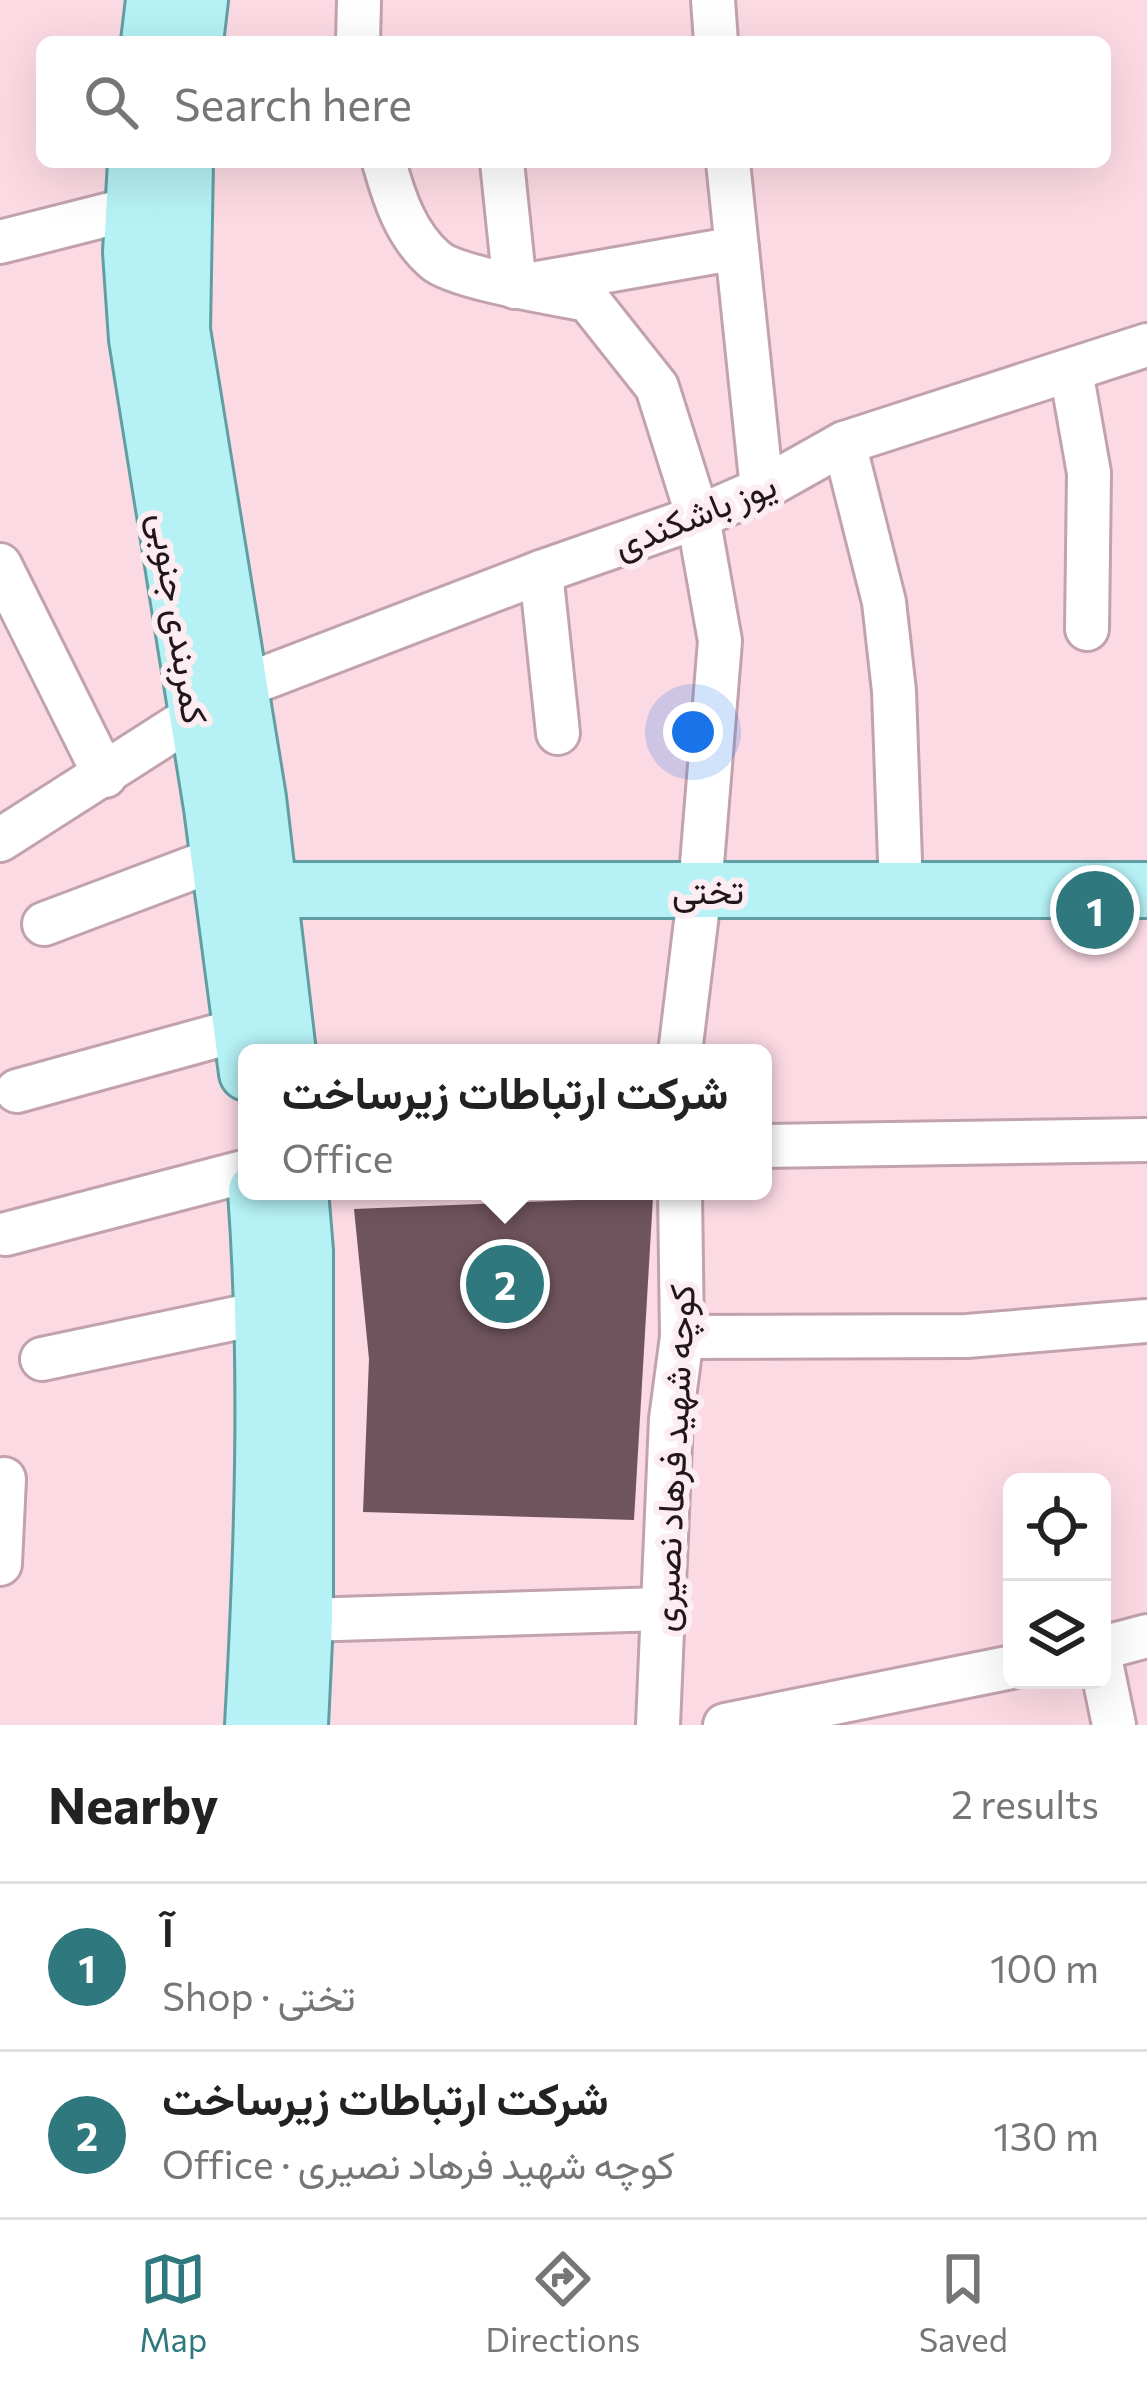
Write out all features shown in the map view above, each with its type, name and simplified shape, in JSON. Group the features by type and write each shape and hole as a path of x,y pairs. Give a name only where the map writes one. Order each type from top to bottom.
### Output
{"main road":[{"path":"150,36 154,0"},
{"path":"196,36 200,0"},
{"name":"کمربندی جنوبی","path":"185,168 182,330 219,700 219,858 257,1044"},
{"name":"کمربندی جنوبی","path":"135,185 131,252 137,339 219,700 269,890 259,1044"},
{"name":"تختی","path":"269,890 1147,890"},
{"path":"254,1725 260,1604 261,1313 256,1200"},
{"path":"300,1725 305,1620 305,1251 301,1200"}],"street":[{"path":"358,36 359,0"},
{"path":"713,0 716,36"},
{"path":"386,168 398,211 436,263 515,287 588,300 657,387 698,518 720,640 700,889 681,1044"},
{"path":"503,168 515,287"},
{"path":"729,168 763,489"},
{"path":"0,242 135,185"},
{"path":"515,287 737,248"},
{"name":"یوز باشکندی","path":"0,840 219,700 541,572 698,518 763,489 844,442 1147,345"},
{"path":"1071,370 1089,473 1087,629"},
{"path":"844,442 884,602 894,691 901,889"},
{"path":"0,565 105,776"},
{"path":"541,572 558,733"},
{"path":"44,924 219,858"},
{"path":"17,1091 238,1055"},
{"path":"772,1146 1147,1140"},
{"path":"7,1234 238,1173"},
{"name":"کوچه شهید فرهاد نصیری","path":"658,1725 671,1419 682,1337 680,1200"},
{"path":"42,1359 261,1313"},
{"path":"682,1337 967,1336 1147,1322"},
{"path":"0,1564 4,1479"},
{"path":"305,1620 661,1609"},
{"path":"1111,1646 1147,1636"},
{"path":"725,1725 1003,1669"},
{"path":"1107,1689 1114,1725"}],"building":[{"path":"653,1200 634,1520 363,1512 369,1359 354,1209"}],"place":[{"name":"آ","path":"1095,910"},
{"name":"شرکت ارتباطات زیرساخت","path":"505,1284"}]}
